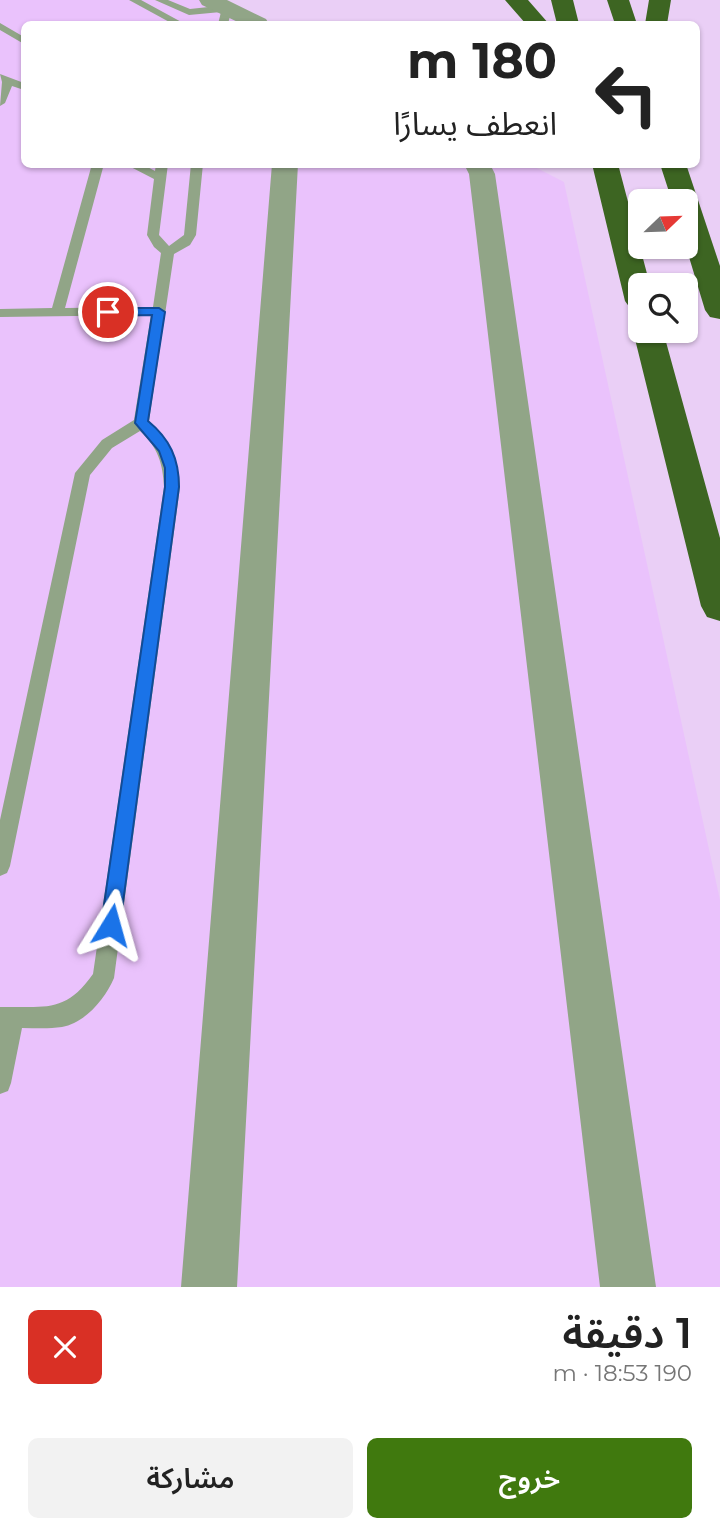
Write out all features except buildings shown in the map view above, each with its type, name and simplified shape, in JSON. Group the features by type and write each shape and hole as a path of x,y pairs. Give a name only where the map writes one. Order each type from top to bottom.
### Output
{"highway":[{"path":"516,0 535,21"},
{"path":"562,0 567,21"},
{"path":"618,0 625,21"},
{"path":"656,21 660,0"},
{"path":"606,168 633,273"},
{"path":"674,168 681,189"},
{"path":"698,241 720,310"},
{"path":"651,343 720,606"}],"street":[{"path":"220,11 249,21"},
{"path":"209,1287 285,168"},
{"path":"479,168 491,241 628,1287"}],"lane":[{"path":"134,0 174,21"},
{"path":"160,0 189,12 220,11"},
{"path":"0,26 21,39"},
{"path":"0,65 21,74"},
{"path":"0,103 4,79 21,86"},
{"path":"57,313 97,168"},
{"path":"168,252 186,242 190,235 197,168"},
{"path":"161,171 153,235 158,244 168,252"},
{"path":"0,866 83,473 107,444 141,423 168,252"},
{"path":"0,313 159,312"},
{"path":"0,1083 6,1018 63,1016 87,1001 103,978 172,487 172,468 166,450 155,435 141,423"}],"shaded area":[{"path":"0,0 199,0 242,21 21,21 21,168 537,168 564,182 720,900 720,1287 0,1287"}],"route":[{"path":"108,312 159,312 141,423 155,435 166,450 172,468 172,487 111,925"}]}
